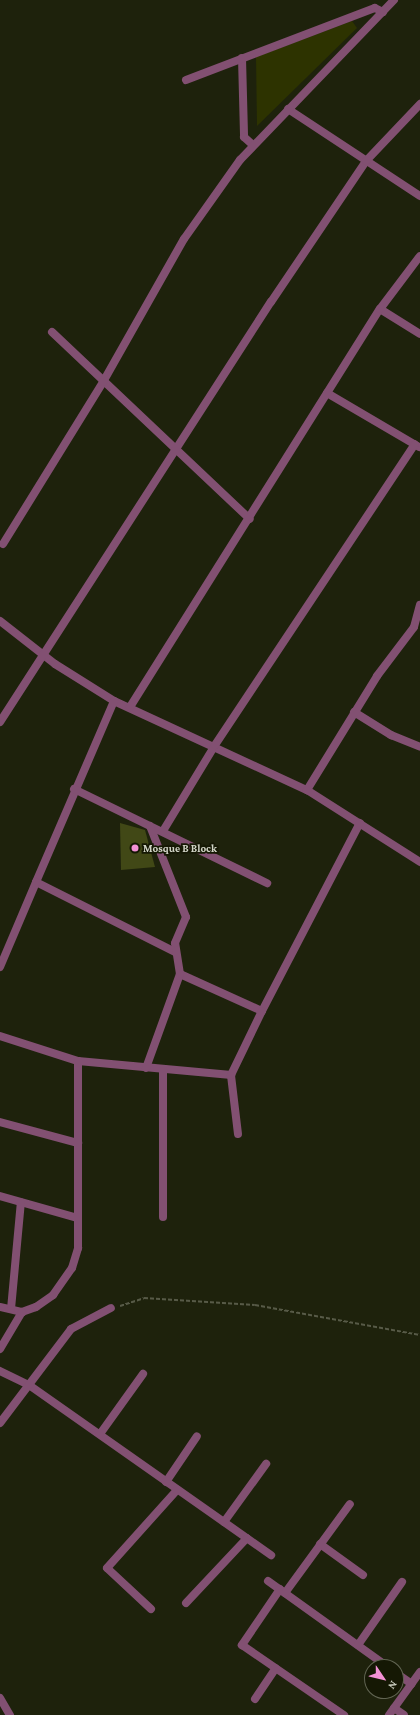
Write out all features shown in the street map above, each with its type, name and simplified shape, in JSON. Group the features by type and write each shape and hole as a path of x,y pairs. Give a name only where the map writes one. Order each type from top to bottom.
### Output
{"street":[{"path":"3,544 103,382 184,239 253,145 394,0"},
{"path":"186,80 375,8 383,12"},
{"path":"242,58 244,137 253,145"},
{"path":"0,722 175,449 366,161 420,104"},
{"path":"288,109 420,196"},
{"path":"130,707 250,519 380,309 420,256"},
{"path":"380,309 420,334"},
{"path":"52,332 103,382 250,519"},
{"path":"163,831 215,745 418,446 327,393"},
{"path":"307,790 354,712 417,628 420,605"},
{"path":"0,621 55,664 114,701 215,745 307,790 420,862"},
{"path":"0,967 74,789 114,701"},
{"path":"354,712 391,735 420,747"},
{"path":"74,789 163,831 267,883"},
{"path":"238,1134 231,1075 262,1011 360,823"},
{"path":"146,1068 180,974 175,952 186,911 150,826"},
{"path":"36,882 175,952"},
{"path":"180,974 262,1011"},
{"path":"0,1036 78,1061 231,1075"},
{"path":"0,1349 22,1312 44,1302 65,1281 78,1248 78,1061"},
{"path":"163,1069 163,1217"},
{"path":"0,1122 78,1143"},
{"path":"0,1196 78,1218"},
{"path":"11,1309 22,1202"},
{"path":"0,1307 22,1312"},
{"path":"0,1423 29,1385 49,1354 71,1329 111,1308"},
{"path":"0,1371 29,1385 271,1555"},
{"path":"100,1434 143,1374"},
{"path":"166,1482 197,1436"},
{"path":"224,1522 266,1464"},
{"path":"151,1609 107,1568 178,1490"},
{"path":"344,1715 242,1645 350,1504"},
{"path":"186,1603 247,1538"},
{"path":"320,1544 363,1575"},
{"path":"268,1581 377,1659"},
{"path":"358,1645 402,1582"},
{"path":"255,1699 276,1668"},
{"path":"404,1715 392,1712 420,1672"},
{"path":"404,1678 412,1684"},
{"path":"0,1698 10,1715"}],"path":[{"path":"111,1308 144,1298 255,1304 420,1335"}],"green space":[{"path":"352,21 357,28 257,126 256,57"}],"building":[{"name":"Mosque B Block","path":"120,823 145,830 155,867 121,870"}],"place":[{"name":"Mosque B Block","path":"135,848"}]}
